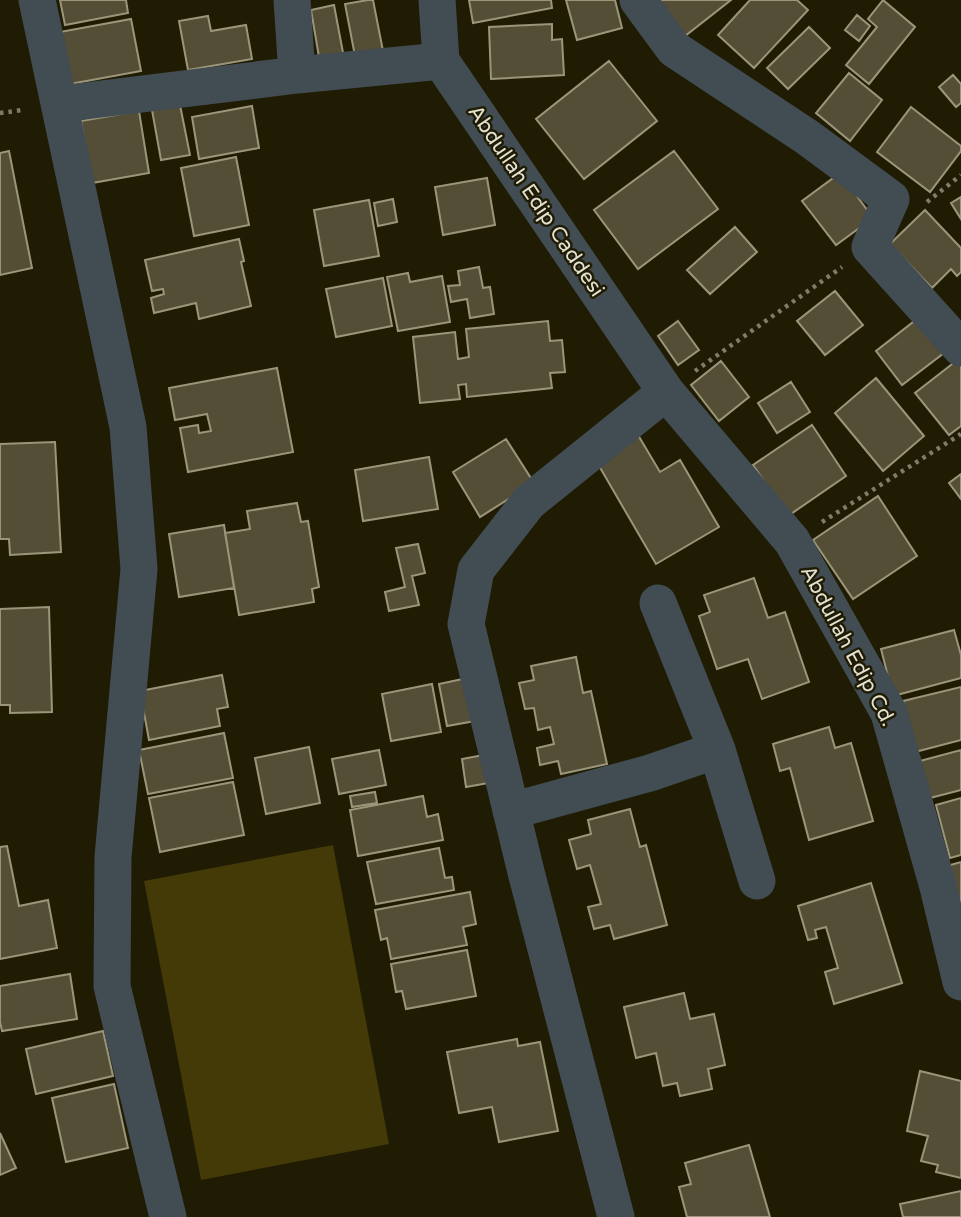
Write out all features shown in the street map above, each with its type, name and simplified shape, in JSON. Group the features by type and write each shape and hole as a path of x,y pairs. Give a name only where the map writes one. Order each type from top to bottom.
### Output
{"street":[{"path":"37,0 128,427 139,569 113,857 112,986 168,1217"},
{"path":"292,0 297,75"},
{"path":"60,104 297,75 441,61 437,0"},
{"path":"638,0 674,49 807,137 891,199 870,247 961,348"},
{"name":"Abdullah Edip Caddesi","path":"441,61 666,392"},
{"path":"617,1217 511,811 466,624 475,570 529,502 666,392"},
{"name":"Abdullah Edip Cd.","path":"666,392 792,541 889,713 938,887 961,982"},
{"path":"658,603 717,750 757,881"},
{"path":"511,811 650,773 717,750"}],"path":[{"path":"666,392 870,247"},
{"path":"792,541 961,434"}],"shaded area":[{"path":"333,845 389,1144 201,1180 144,881"}],"building":[{"path":"60,0 126,0 128,13 65,25"},
{"path":"373,0 383,51 355,56 345,4"},
{"path":"469,0 551,0 552,8 473,23"},
{"path":"566,0 615,0 622,28 577,40"},
{"path":"657,0 731,0 685,36"},
{"path":"750,0 797,0 808,10 754,68 718,35"},
{"path":"883,0 915,27 869,84 846,65 877,27 868,19"},
{"path":"334,5 344,58 320,63 311,10"},
{"path":"857,15 870,26 859,41 845,30"},
{"path":"208,16 211,31 246,25 252,59 188,70 179,21"},
{"path":"131,19 141,71 70,84 60,32"},
{"path":"552,24 552,40 562,39 564,75 491,79 489,27"},
{"path":"809,27 830,48 788,89 767,68"},
{"path":"609,61 657,121 584,179 536,119"},
{"path":"849,73 882,100 850,141 816,113"},
{"path":"953,75 961,84 961,103 956,107 939,87"},
{"path":"180,105 190,155 161,160 152,110"},
{"path":"252,106 259,148 199,159 192,117"},
{"path":"911,107 961,146 961,151 930,192 877,152"},
{"path":"139,111 149,173 92,183 81,121"},
{"path":"9,151 32,268 0,275 0,153"},
{"path":"674,151 718,209 638,269 594,210"},
{"path":"236,157 249,225 194,236 181,168"},
{"path":"840,173 873,218 836,245 802,201"},
{"path":"487,178 495,225 443,235 435,187"},
{"path":"961,197 961,219 951,203"},
{"path":"393,199 397,222 378,226 374,203"},
{"path":"369,200 379,256 324,266 314,210"},
{"path":"925,210 961,248 961,272 957,276 951,269 932,288 890,244"},
{"path":"735,227 757,252 710,294 687,270"},
{"path":"239,239 251,306 199,319 196,303 154,313 151,298 164,294 163,289 152,291 145,260"},
{"path":"479,267 483,288 490,287 494,314 470,318 467,299 451,302 448,286 460,285 458,271"},
{"path":"408,273 410,282 442,276 450,322 398,331 387,277"},
{"path":"383,278 392,326 336,337 326,289"},
{"path":"835,291 863,325 825,355 797,321"},
{"path":"917,319 944,353 902,385 876,351"},
{"path":"548,321 550,341 562,340 565,372 550,373 552,388 467,397 466,384 458,385 460,399 420,403 413,337 455,332 458,359 469,357 466,329"},
{"path":"678,321 699,350 678,365 658,336"},
{"path":"721,361 749,397 719,421 691,385"},
{"path":"956,361 961,366 961,426 949,435 915,393"},
{"path":"277,368 293,452 188,472 180,428 198,425 199,433 211,431 207,414 175,420 169,388"},
{"path":"876,378 924,436 883,471 835,413"},
{"path":"791,382 810,412 777,433 758,403"},
{"path":"812,425 846,476 788,516 753,465"},
{"path":"638,435 660,472 680,460 719,527 656,564 595,459"},
{"path":"506,439 534,483 480,517 453,472"},
{"path":"55,442 61,552 10,555 9,539 0,539 0,444"},
{"path":"429,457 438,509 363,521 355,470"},
{"path":"961,474 961,499 949,483"},
{"path":"878,496 917,556 853,599 813,540"},
{"path":"297,503 301,522 308,521 319,587 312,589 314,602 239,615 225,533 250,529 247,511"},
{"path":"224,525 234,588 179,597 169,534"},
{"path":"418,544 425,573 412,576 419,605 389,611 385,592 405,587 396,548"},
{"path":"754,578 768,618 785,612 809,682 762,699 748,659 717,669 699,616 710,612 704,595"},
{"path":"49,607 52,712 10,713 10,705 0,705 0,609"},
{"path":"954,630 961,655 961,678 893,696 881,649"},
{"path":"576,657 583,693 591,691 607,764 561,774 558,761 540,765 537,748 554,744 550,727 538,730 534,708 525,709 519,683 534,680 531,666"},
{"path":"222,675 228,707 217,709 220,726 149,740 140,691"},
{"path":"472,677 481,720 447,726 439,684"},
{"path":"432,684 441,732 391,741 382,694"},
{"path":"961,687 961,740 915,752 903,701"},
{"path":"829,727 835,748 851,743 873,821 809,840 790,768 780,771 773,744"},
{"path":"224,733 233,778 148,794 139,750"},
{"path":"309,747 320,803 266,814 255,758"},
{"path":"379,750 386,785 339,794 332,759"},
{"path":"961,750 961,790 930,798 920,761"},
{"path":"489,754 494,782 466,787 462,759"},
{"path":"233,782 244,835 160,852 149,798"},
{"path":"375,792 377,803 352,807 350,796"},
{"path":"423,796 427,817 438,814 443,840 358,856 350,810"},
{"path":"961,798 961,855 950,858 936,805"},
{"path":"630,809 640,847 646,845 667,925 614,939 610,925 594,929 588,907 601,904 590,865 577,869 569,840 591,834 588,820"},
{"path":"7,846 19,906 48,900 57,948 0,959 0,847"},
{"path":"439,848 445,878 452,877 454,890 376,904 367,862"},
{"path":"961,862 961,912 947,866"},
{"path":"871,883 902,983 834,1004 825,972 838,968 826,927 815,930 817,938 808,940 798,906"},
{"path":"470,892 476,924 463,927 467,945 391,959 387,938 381,940 375,910"},
{"path":"467,950 476,996 406,1009 402,991 396,992 391,964"},
{"path":"70,974 77,1019 2,1031 0,986"},
{"path":"684,993 690,1019 714,1014 725,1065 708,1069 712,1089 680,1096 677,1083 663,1086 656,1053 636,1058 624,1007"},
{"path":"103,1031 113,1076 36,1094 26,1049"},
{"path":"517,1039 518,1046 540,1042 558,1131 499,1142 492,1107 459,1113 447,1052"},
{"path":"920,1071 961,1081 961,1178 936,1172 938,1165 921,1161 928,1136 907,1131"},
{"path":"114,1084 128,1148 66,1162 52,1098"},
{"path":"0,1133 16,1168 0,1175"},
{"path":"749,1145 770,1217 687,1217 679,1187 691,1184 685,1163"},
{"path":"961,1191 961,1217 903,1217 900,1204"}]}
